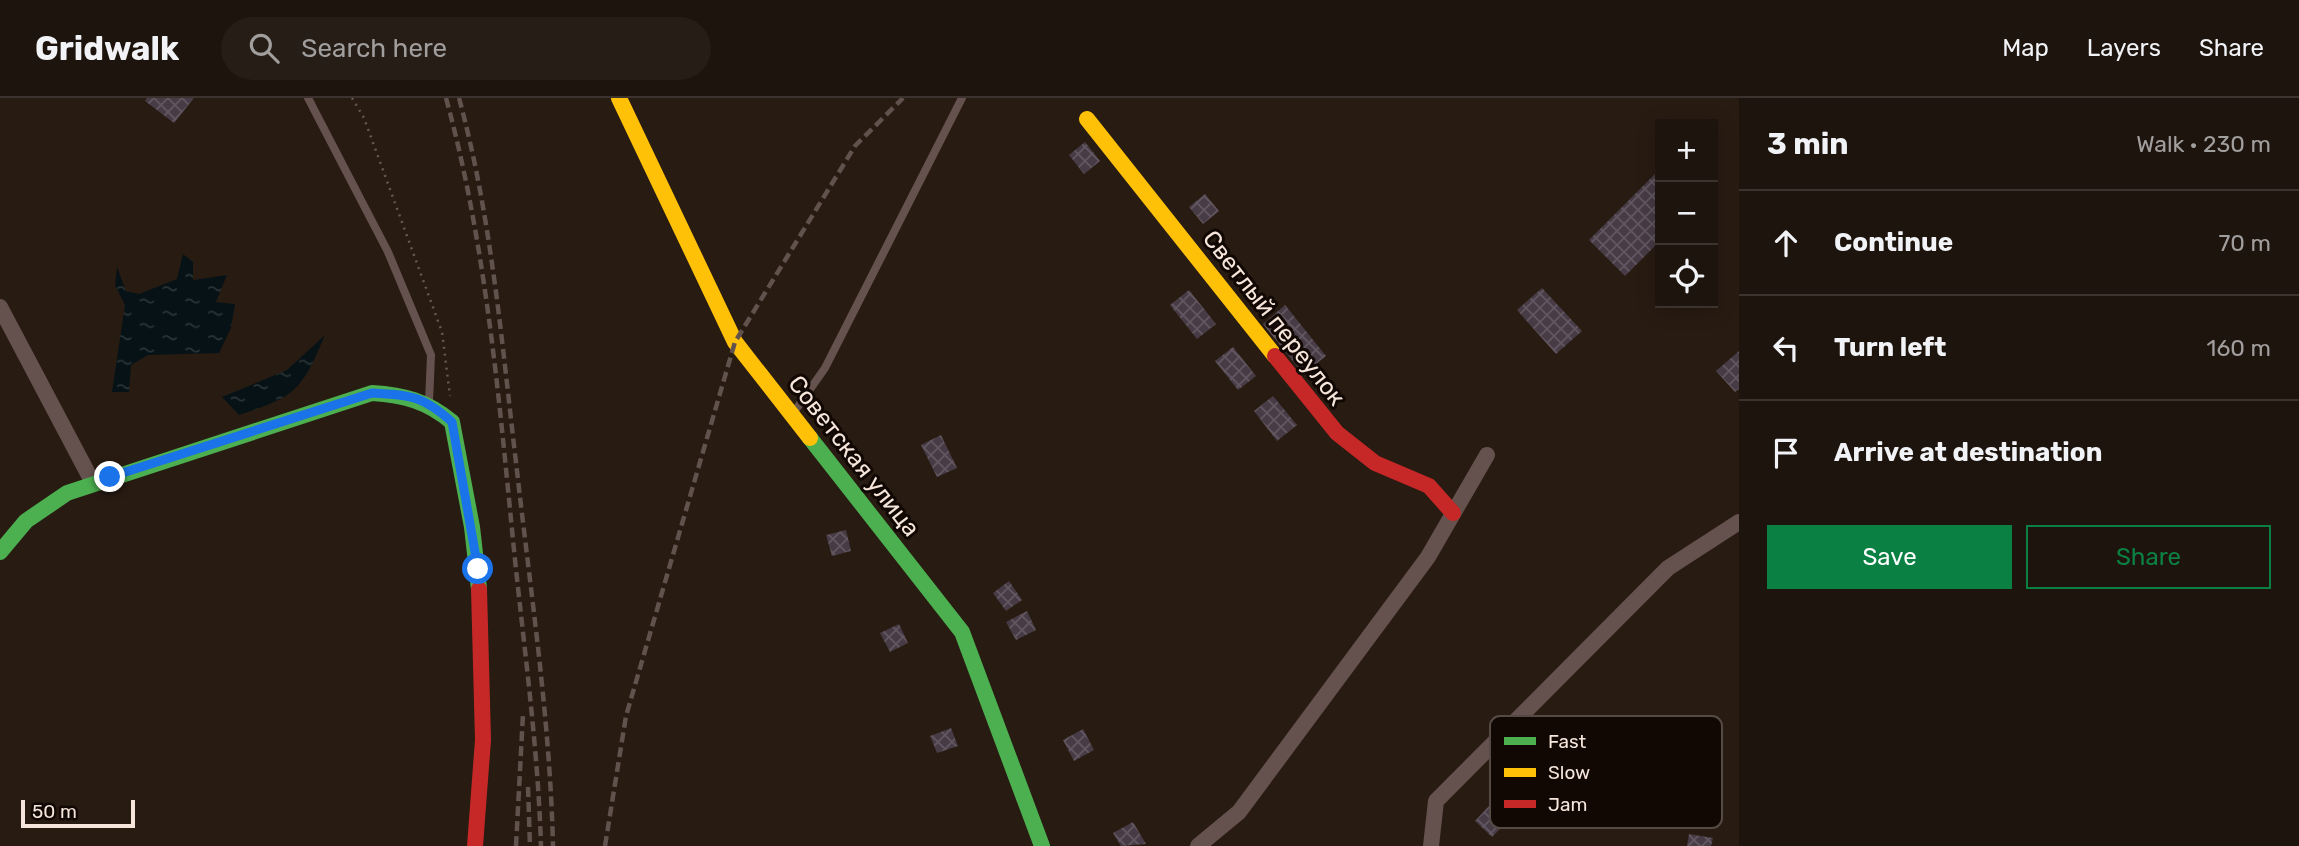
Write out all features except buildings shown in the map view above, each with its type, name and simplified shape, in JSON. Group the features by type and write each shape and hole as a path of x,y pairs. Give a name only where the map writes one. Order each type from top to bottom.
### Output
{"street":[{"name":"Советская улица","path":"619,98 735,342 962,632 1042,846"},
{"name":"Светлый переулок","path":"1087,118 1337,433 1375,463 1406,473 1429,486 1453,513"},
{"path":"0,307 93,483"},
{"path":"0,552 26,521 67,493 93,483 372,393 402,395 429,402 452,422 478,569 486,700 475,846"},
{"path":"1198,846 1239,812 1428,558 1487,455"},
{"path":"1521,716 1668,568 1739,522"},
{"path":"1431,846 1436,801 1490,747"}],"lane":[{"path":"308,98 388,252 431,355 429,402"},
{"path":"792,415 825,368 962,98"}],"path":[{"path":"352,98 364,118 442,331 450,396"}],"water":[{"path":"183,254 193,262 193,280 227,275 216,302 235,304 231,328 219,353 148,355 131,365 129,392 112,392 125,305 115,285 117,267 126,291 139,294 177,279"},
{"path":"325,335 303,380 285,396 239,415 222,397 287,370"}],"railway":[{"path":"446,98 471,209 489,322 530,698 541,846"},
{"path":"459,98 480,190 501,330 544,705 553,846"},
{"path":"605,846 626,716 735,342 855,146 903,98"},
{"path":"516,846 523,714"},
{"path":"528,787 530,846"}],"traffic: fast":[{"path":"0,552 26,521 67,493 372,393 415,400 452,422 472,527 479,589"},
{"path":"810,438 962,632 1042,846"}],"traffic: slow":[{"path":"619,98 735,342 810,438"},
{"path":"1087,119 1275,356"}],"traffic: jam":[{"path":"1275,356 1337,433 1375,463 1429,486 1453,513"},
{"path":"475,846 483,740 479,589"}],"route":[{"path":"110,477 372,393 402,395 429,402 452,422 460,452 478,569"}]}
